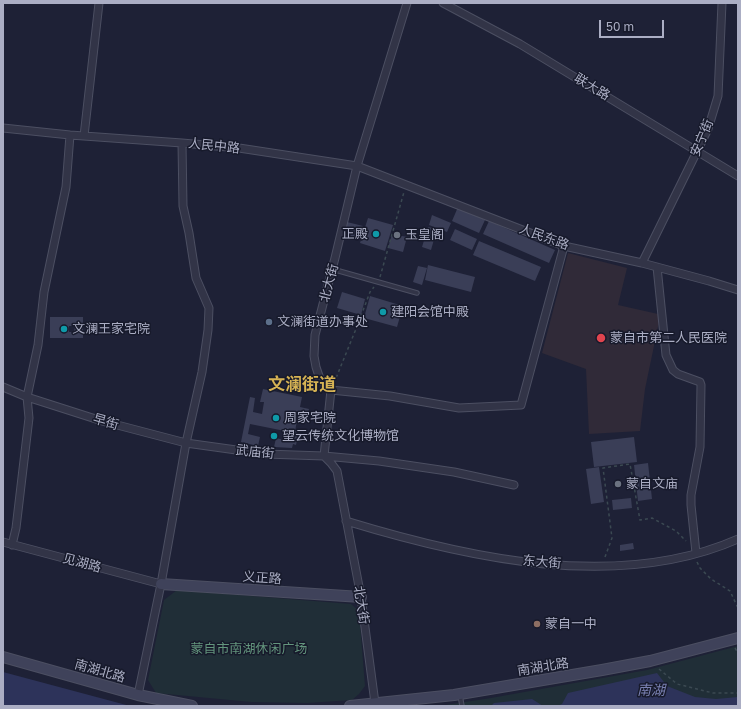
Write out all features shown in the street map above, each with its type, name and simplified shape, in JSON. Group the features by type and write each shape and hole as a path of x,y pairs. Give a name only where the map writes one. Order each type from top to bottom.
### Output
{"main road":[{"name":"义正路","path":"161,584 361,597"},
{"name":"南湖北路","path":"350,706 460,694 595,672 650,661 738,638"},
{"name":"南湖北路","path":"3,657 138,695 192,706"}],"street":[{"path":"84,136 99,3"},
{"name":"北大街","path":"331,390 320,379 316,367 314,356 315,336 357,166 407,3"},
{"name":"联大路","path":"443,3 520,44 738,176"},
{"name":"安宁街","path":"642,263 708,129 718,96 722,3"},
{"name":"人民中路","path":"3,128 70,135 246,149 357,166"},
{"path":"12,545 16,528 29,418 27,397 38,344 44,292 66,187 70,135"},
{"path":"138,695 161,584 186,443 202,372 208,330 209,308 196,278 183,206 182,143"},
{"name":"人民东路","path":"357,166 564,246 642,263 738,290"},
{"path":"324,456 331,390 390,396 459,408 521,405 564,246"},
{"path":"656,267 666,355 673,370 678,374 700,382 701,384 700,447 690,505 694,553"},
{"name":"早街","path":"3,387 27,397 102,421 186,443"},
{"name":"武庙街","path":"186,443 265,454 324,456 379,461 454,472 514,485"},
{"name":"北大街","path":"324,456 337,471 361,597 375,703"},
{"name":"东大街","path":"346,521 444,548 494,558 598,566 638,565 671,559 738,539"},
{"name":"见湖路","path":"3,542 161,584"}],"lane":[{"path":"332,270 417,293"},
{"path":"460,694 462,706"}],"path":[{"path":"331,390 370,292 382,274 386,252 406,185"},
{"path":"598,566 605,558 612,538 603,468 630,464 640,520 652,518 676,532 688,542 700,568 711,580 730,591 738,608"},
{"path":"650,661 677,684 713,693 738,693"}],"shaded area":[{"name":"蒙自市第二人民医院","path":"568,253 627,268 618,305 658,314 659,322 645,389 640,431 589,434 586,369 542,353"}],"green space":[{"name":"蒙自市南湖休闲广场","path":"177,590 351,604 359,611 365,686 352,700 307,703 251,702 156,693 148,680 164,600"},
{"path":"738,646 738,706 439,706 647,670"}],"water":[{"path":"3,672 130,706 3,706"},
{"name":"南湖","path":"657,673 667,686 695,697 716,699 738,697 738,706 557,706 562,704 568,693"},
{"path":"532,699 543,706 491,706 494,703"}],"building":[{"path":"458,207 485,220 479,233 452,221"},
{"path":"432,215 451,223 447,232 429,225"},
{"name":"正殿","path":"368,218 393,225 385,251 360,243"},
{"path":"489,221 555,250 549,263 483,234"},
{"path":"347,222 363,226 359,240 344,236"},
{"path":"428,227 437,229 431,250 422,247"},
{"path":"455,229 477,239 472,250 450,240"},
{"path":"392,234 407,237 403,252 388,248"},
{"path":"479,241 541,267 535,281 473,255"},
{"path":"428,265 475,277 471,292 425,280"},
{"path":"418,266 427,268 422,285 413,282"},
{"path":"342,292 365,299 361,315 337,308"},
{"name":"建阳会馆中殿","path":"370,296 403,306 397,327 364,318"},
{"name":"文澜王家宅院","path":"50,317 83,317 83,338 50,338","holes":["69,326 75,326 74,332 69,332"]},
{"name":"周家宅院","path":"263,389 302,397 300,407 309,409 306,423 297,421 295,431 299,431 296,445 293,444 292,448 274,447 276,438 288,441 290,432 250,424 248,434 260,437 258,446 241,442 250,397 255,398 253,412 262,414 264,402 260,402"},
{"path":"634,437 637,462 594,467 591,442"},
{"path":"648,463 652,499 638,501 634,465"},
{"path":"599,467 604,502 591,504 586,469"},
{"path":"631,498 632,508 613,510 612,500"},
{"path":"633,543 634,549 620,551 620,545"}],"place":[{"name":"正殿","path":"376,234"},
{"name":"玉皇阁","path":"397,235"},
{"name":"建阳会馆中殿","path":"383,312"},
{"name":"文澜街道办事处","path":"269,322"},
{"name":"文澜王家宅院","path":"64,329"},
{"name":"蒙自市第二人民医院","path":"601,338"},
{"name":"周家宅院","path":"276,418"},
{"name":"望云传统文化博物馆","path":"274,436"},
{"name":"蒙自文庙","path":"618,484"},
{"name":"蒙自一中","path":"537,624"}],"district":[{"name":"文澜街道","path":"302,385"}]}
